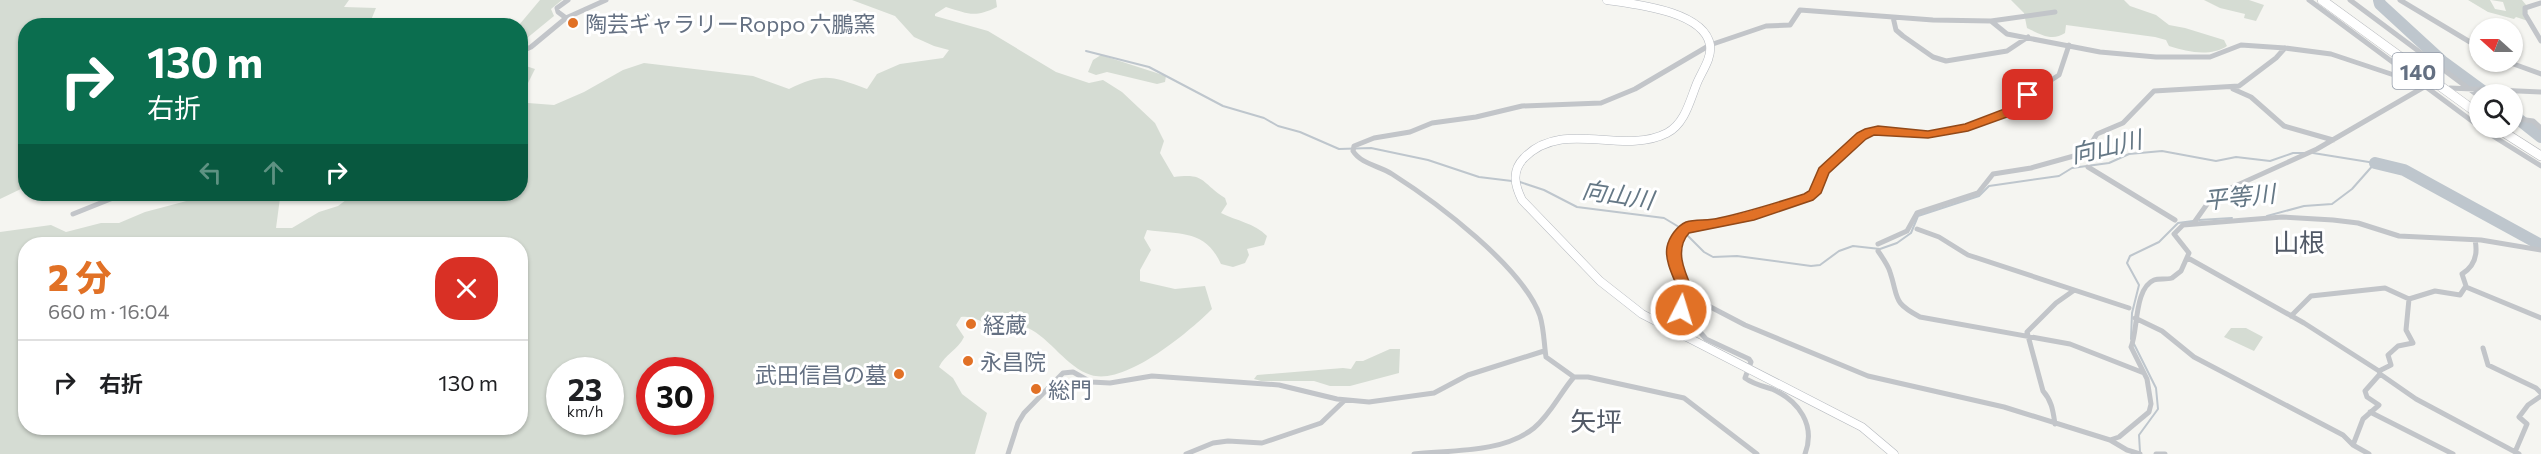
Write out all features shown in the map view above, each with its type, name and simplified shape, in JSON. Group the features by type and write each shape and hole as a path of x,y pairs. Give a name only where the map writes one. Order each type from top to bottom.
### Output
{"highway":[{"name":"140","path":"2321,0 2469,107"},
{"path":"2513,138 2541,156"}],"street":[{"path":"566,18 558,12 557,8 568,0"},
{"path":"528,48 566,18 606,0"},
{"path":"1607,0 1678,15 1700,27 1710,45 1692,97 1675,127 1656,137 1641,140 1574,138 1537,147 1521,159 1514,181 1522,200 1621,299 1662,326 1862,427 1894,454"},
{"path":"2309,0 2469,119"},
{"path":"2350,0 2469,90"},
{"path":"2400,0 2469,41"},
{"path":"2541,3 2525,8 2525,14 2541,40"},
{"path":"1757,454 1684,398 1588,377 1574,377 1546,357 1540,317 1531,297 1495,254 1480,239 1391,173 1357,157 1354,148 1374,138 1410,132 1432,123 1476,117 1521,106 1601,103 1635,89 1710,45 1766,26 1790,25 1800,10 1991,21 2055,12"},
{"path":"1893,17 1896,30 1903,36 1933,57 1946,61 2007,51 2028,37"},
{"path":"1991,21 2007,34 2100,52 2181,58 2210,57 2241,45 2285,48 2331,54 2394,75 2407,74"},
{"path":"2069,45 2060,75 2028,95 2020,108 1968,127 1934,134 1878,130 1870,132 1862,136 1824,171 1815,193 1809,197 1754,215 1714,224 1690,226 1677,237 1674,258 1689,298 1745,325 1869,376 2004,407 2110,440 2137,453"},
{"path":"1878,244 1908,231 1917,213 1978,193 1993,174 2031,168 2081,154 2089,147 2097,134 2123,123 2154,91 2244,84 2285,48"},
{"path":"2523,67 2541,74"},
{"path":"2225,87 2238,89 2260,105 2280,125 2332,140"},
{"path":"2450,88 2541,92"},
{"path":"2191,224 2195,224 2210,200 2222,192 2332,140 2428,89"},
{"path":"2523,119 2533,121 2541,128"},
{"path":"2497,138 2541,166"},
{"path":"2088,167 2175,220"},
{"path":"73,214 106,201"},
{"path":"2110,440 2119,437 2150,412 2152,398 2133,343 2135,318 2146,287 2154,280 2166,282 2179,274 2188,258 2189,253 2174,234 2183,225 2282,218 2323,219 2358,223 2399,236 2475,240 2541,250"},
{"path":"1917,229 1939,237 1968,255 2129,308"},
{"path":"2466,287 2462,274 2473,264 2478,249 2475,240"},
{"path":"1878,252 1890,270 1898,301 1902,307 1920,317 2070,344 2144,373"},
{"path":"2188,258 2291,316 2379,372 2402,391 2517,453 2527,424 2519,417 2520,414 2541,394 2488,364 2483,348"},
{"path":"2291,316 2311,296 2385,288 2409,299 2435,291 2456,296 2466,287"},
{"path":"2466,287 2541,318"},
{"path":"2055,424 2053,410 2049,398 2043,391 2027,332 2056,303 2073,291"},
{"path":"1689,298 1681,304 1685,316 1706,339 1749,359 1745,378 1749,382 1783,396 1805,416 1811,429 1805,454"},
{"path":"2353,445 2363,419 2379,405 2367,397 2365,391 2379,372 2391,365 2388,354 2398,346 2413,343 2406,330 2408,315 2406,303 2409,299"},
{"path":"2135,318 2162,331 2194,357 2343,435 2353,445 2369,454"},
{"path":"1008,454 1018,423 1024,413 1063,373 1073,372 1091,382 1110,383 1152,376 1279,385 1345,400 1369,402 1434,393 1468,375 1544,351"},
{"path":"1414,454 1478,447 1521,436 1535,427 1574,377"},
{"path":"1186,454 1213,443 1228,441 1262,443 1321,423 1345,400"},
{"path":"2370,412 2453,454"},
{"path":"2156,454 2165,454"}],"shaded area":[{"path":"0,0 349,0 344,7 376,8 372,18 18,18 18,190 0,199"},
{"path":"540,0 562,0 551,9 554,16 528,37 528,18 525,18"},
{"path":"852,0 996,0 997,7 983,13 966,13 946,7 935,16 988,31 1056,72 1089,83 1103,80 1122,92 1155,123 1164,141 1160,153 1174,177 1192,176 1202,180 1225,198 1227,204 1221,213 1251,225 1267,236 1264,245 1247,249 1249,255 1245,263 1233,267 1221,264 1215,253 1199,239 1181,234 1147,230 1144,238 1151,250 1140,270 1140,281 1175,289 1205,286 1212,309 1156,355 1121,373 1105,376 1091,375 1074,366 1028,328 992,324 961,317 956,325 964,337 939,367 953,378 962,394 987,413 975,454 0,454 0,232 51,225 66,232 101,223 119,223 145,212 187,201 280,201 276,228 292,228 319,212 338,206 345,201 528,201 528,103 554,105 584,92 623,70 644,63 753,76 789,89 811,80 828,78 867,89 877,74 900,64 943,58 949,50 914,37 895,16"},
{"path":"2011,0 2124,0 2130,6 2156,15 2169,25 2224,40 2227,46 2213,51 2191,52 2169,46 2166,40 2155,37 2066,25 2065,33 2060,36 2046,36 2027,28 2024,13"},
{"path":"2204,0 2249,0 2264,5 2256,21 2244,18 2245,14 2220,8"},
{"path":"2468,0 2490,0 2495,9 2506,11 2503,2 2491,0 2522,0 2527,6 2528,21 2523,18 2510,18 2488,12"},
{"path":"1101,55 1166,76 1165,82 1157,84 1107,72 1096,75 1088,72 1093,60"},
{"path":"528,67 535,69 528,83"},
{"path":"2231,328 2246,328 2263,337 2254,351 2224,337"},
{"path":"1390,349 1400,349 1399,373 1350,386 1330,386 1314,381 1254,379 1257,375 1351,369 1356,361 1363,361"}],"waterway":[{"path":"2379,0 2380,4 2442,61 2473,84"},
{"name":"向山川","path":"1086,51 1149,67 1223,106 1264,118 1278,126 1300,132 1339,149 1371,148 1428,160 1479,177 1520,182 1544,190 1577,207 1664,218 1679,227 1704,252 1713,257 1737,256 1811,266 1820,265 1839,251 1853,246 1880,249 1897,243 1911,233 1918,216 1979,196 1989,186 2059,176 2072,168 2109,163 2129,154 2162,151 2216,161 2236,157 2270,161 2293,153 2305,153"},
{"path":"2523,123 2541,137"},
{"name":"平等川","path":"2267,216 2304,206 2332,204 2352,189 2375,163 2313,153"},
{"name":"平等川","path":"2375,163 2404,170 2541,245"},
{"name":"平等川","path":"2199,220 2232,218"},
{"name":"平等川","path":"2131,339 2132,313 2139,285 2127,263 2130,256 2159,242 2178,223 2193,221"},
{"name":"平等川","path":"2134,344 2156,388 2158,409 2139,435 2140,452"}],"place":[{"name":"陶芸ギャラリーRoppo 六鵬窯","path":"573,23"},
{"name":"経蔵","path":"971,324"},
{"name":"永昌院","path":"968,361"},
{"name":"武田信昌の墓","path":"899,374"},
{"name":"総門","path":"1036,389"}],"district":[{"name":"山根","path":"2299,241"},
{"name":"矢坪","path":"1596,420"}],"route":[{"path":"1681,310 1681,304 1689,298 1674,258 1674,247 1677,237 1690,226 1714,224 1754,215 1809,197 1815,193 1824,171 1862,136 1870,132 1878,130 1928,135 1968,127 2020,108 2028,95"}]}
